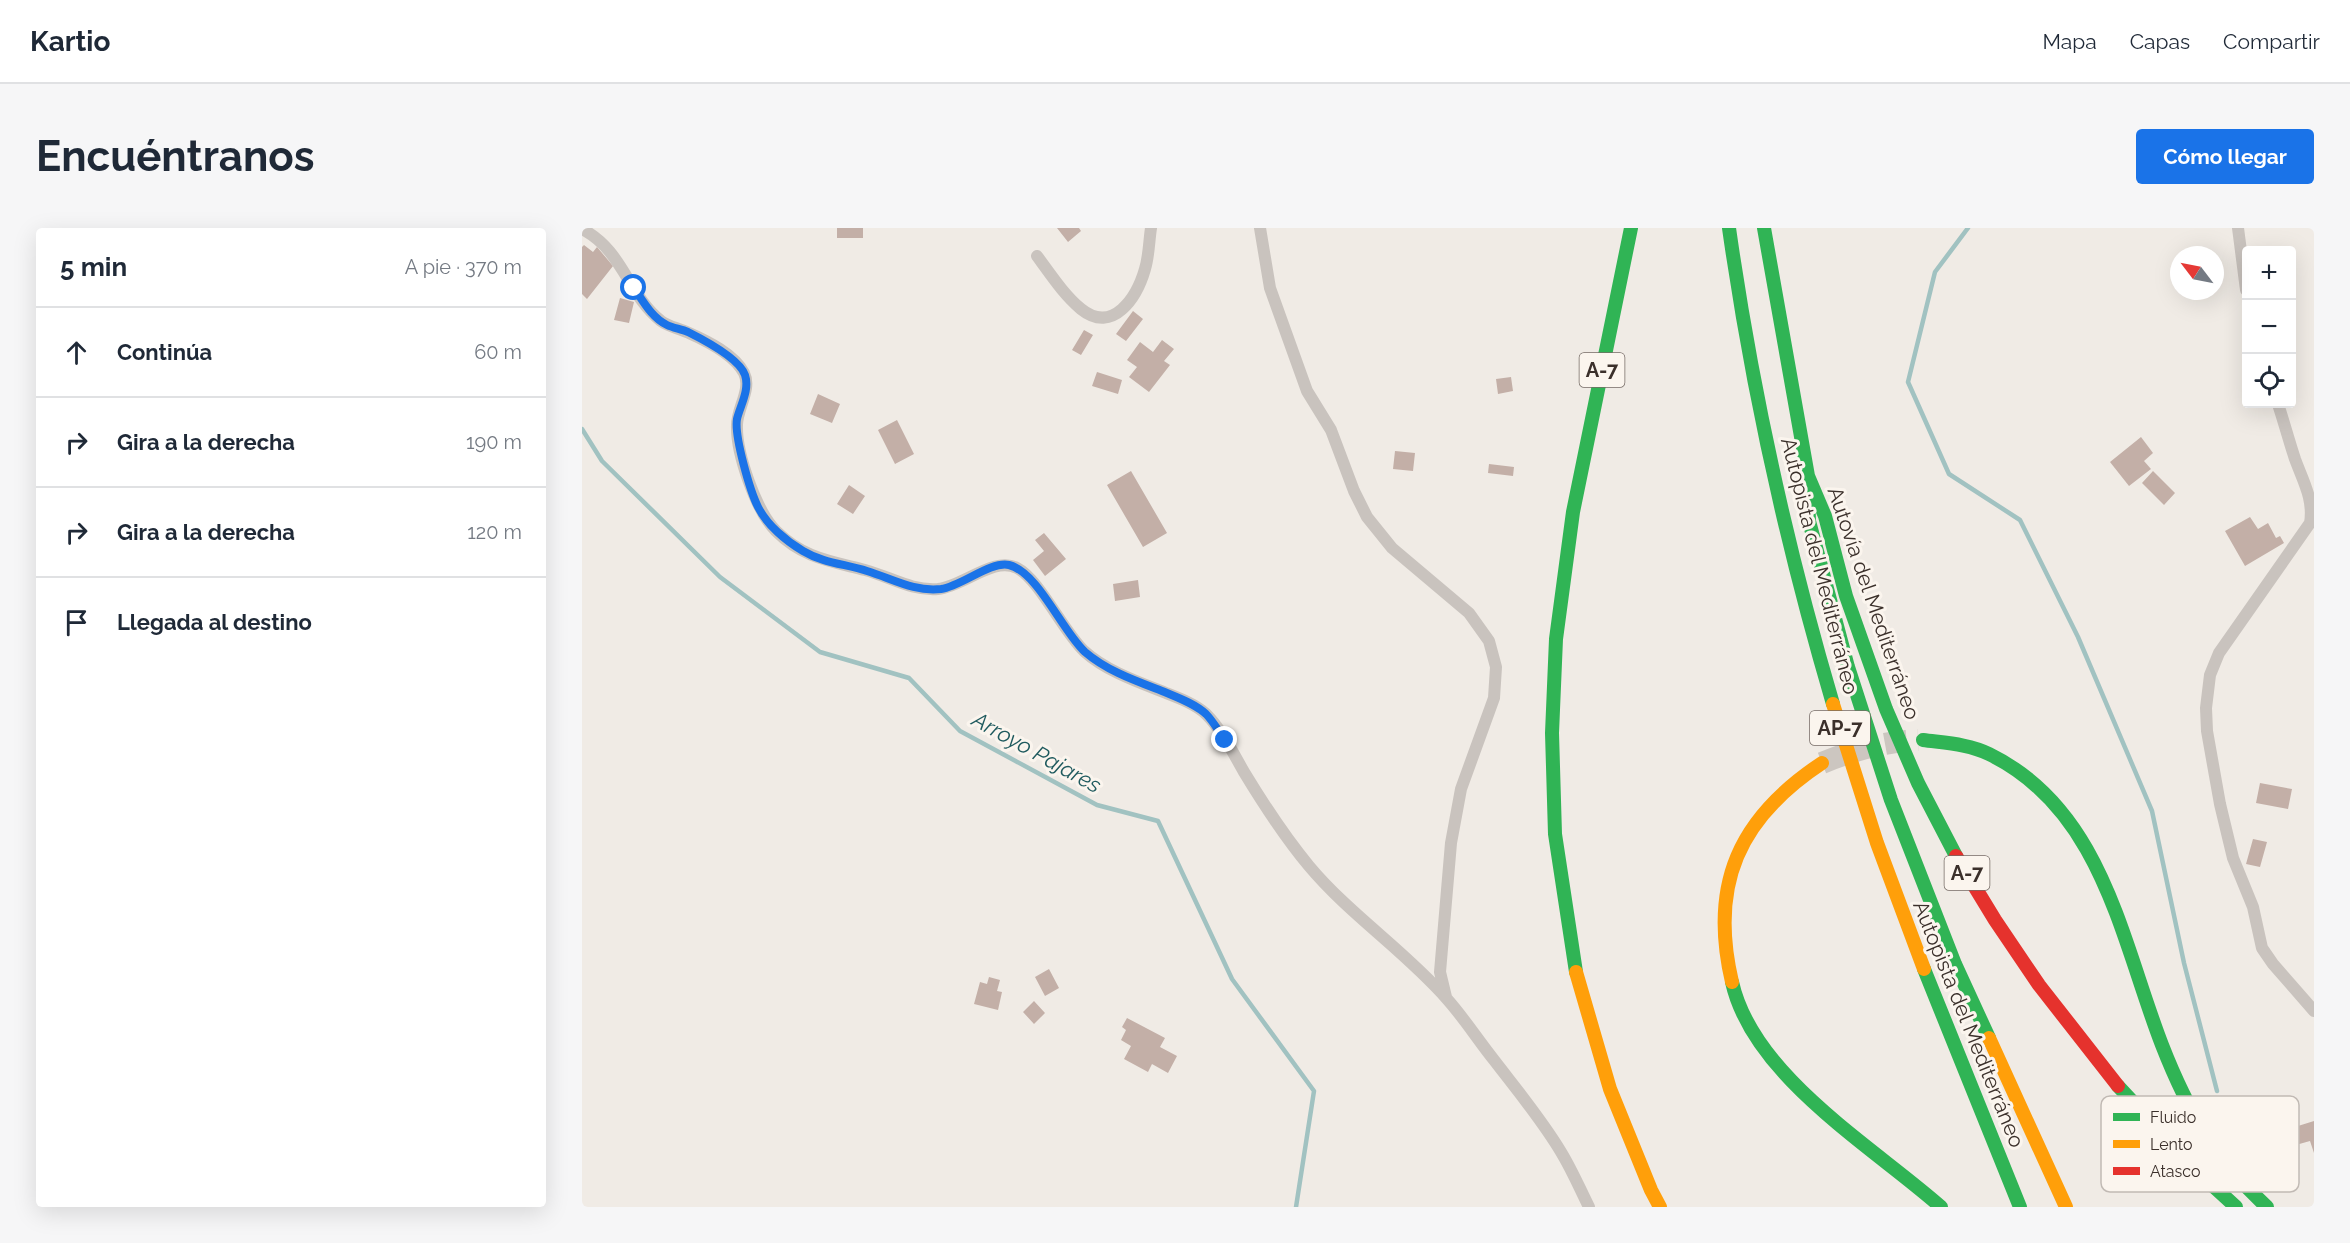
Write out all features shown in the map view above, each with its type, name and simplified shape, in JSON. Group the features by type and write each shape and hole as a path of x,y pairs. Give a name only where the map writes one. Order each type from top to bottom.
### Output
{"highway":[{"name":"A-7","path":"1631,228 1573,512 1556,639 1552,745 1555,834 1577,981 1610,1089 1660,1207"},
{"name":"Autopista del Mediterráneo","path":"1729,228 1762,421 1803,601 1857,785 1908,928 2020,1207"},
{"name":"Autovía del Mediterráneo","path":"1764,228 1808,476 1825,516 1846,596 1886,709 1918,783 1954,852 1995,920 2039,986 2106,1073 2127,1096"},
{"name":"Autopista del Mediterráneo","path":"1808,476 1809,521 1848,667 1891,800 1955,964 2066,1207"},
{"path":"1923,740 1958,745 1989,754 2036,784 2066,815 2108,889 2161,1044 2185,1096"},
{"path":"1822,763 1800,777 1776,797 1753,825 1737,855 1726,892 1722,928 1726,966 1735,998 1753,1034 1779,1068 1816,1105 1922,1189 1941,1207"},
{"name":"Autovía del Mediterráneo","path":"2220,1192 2236,1207"},
{"path":"2251,1192 2267,1207"}],"street":[{"path":"1037,256 1063,291 1083,311 1099,318 1116,316 1133,298 1146,269 1151,228"},
{"path":"1260,228 1270,288 1307,391 1331,430 1354,491 1367,517 1392,548 1469,613 1489,641 1496,667 1494,698 1461,789 1451,843 1440,972 1446,998"},
{"path":"2238,228 2242,256"},
{"path":"582,229 608,247 651,312 665,324 687,332 719,349 745,374 746,387 737,421 738,444 758,507 776,531 802,550 823,561 867,571 918,589 943,589 993,567 1006,564 1020,569 1032,581 1061,624 1086,652 1123,676 1184,700 1205,714 1225,740 1282,834 1318,878 1446,998 1535,1113 1562,1153 1589,1207"},
{"path":"2279,408 2295,459 2311,498 2313,511 2310,523 2218,653 2210,675 2206,708 2207,731 2220,804 2233,858 2253,907 2262,948 2314,1011"}],"building":[{"path":"837,228 863,228 863,238 837,238"},
{"path":"1057,228 1079,228 1081,231 1068,242"},
{"path":"584,245 593,252 597,247 613,266 587,299 582,294 582,247"},
{"path":"620,298 634,302 629,323 614,320"},
{"path":"1133,311 1143,319 1126,341 1116,334"},
{"path":"1084,330 1093,335 1081,355 1072,350"},
{"path":"1162,340 1174,349 1164,361 1170,365 1149,392 1129,377 1137,367 1127,360 1140,342 1153,352"},
{"path":"1097,372 1122,380 1118,394 1092,386"},
{"path":"1511,377 1513,391 1498,394 1496,379"},
{"path":"818,394 840,404 832,423 810,414"},
{"path":"897,420 914,454 895,464 878,430"},
{"path":"2141,437 2153,453 2144,461 2151,469 2129,486 2110,462"},
{"path":"1395,451 1415,453 1413,471 1393,469"},
{"path":"1489,464 1514,467 1513,476 1488,473"},
{"path":"1131,471 1167,533 1143,547 1107,485"},
{"path":"2153,471 2175,493 2164,505 2142,483"},
{"path":"849,485 865,496 853,514 837,504"},
{"path":"2250,517 2258,529 2268,523 2276,538 2280,536 2284,543 2245,566 2225,531"},
{"path":"1044,533 1066,559 1045,576 1033,560 1044,551 1035,540"},
{"path":"1138,580 1140,597 1115,601 1113,584"},
{"path":"2260,783 2292,789 2288,809 2256,803"},
{"path":"2253,839 2267,842 2260,867 2246,864"},
{"path":"1049,969 1059,988 1045,996 1035,977"},
{"path":"989,977 1000,980 997,991 1002,992 998,1010 974,1004 980,982 987,984"},
{"path":"1034,1001 1045,1013 1034,1024 1023,1012"},
{"path":"1127,1018 1165,1038 1160,1047 1177,1056 1168,1073 1152,1064 1148,1072 1124,1059 1131,1046 1121,1040 1126,1030 1122,1027"},
{"path":"2314,1121 2314,1153 2310,1141 2299,1144 2299,1126"}],"waterway":[{"path":"1968,228 1935,272 1908,382 1949,474 2020,520 2078,637 2152,811 2184,963 2217,1091"},
{"name":"Arroyo Pajares","path":"582,429 602,461 720,577 820,652 909,678 960,731 1097,805 1158,821 1232,979 1314,1091 1296,1207"}],"tunnel":[{"path":"1822,763 1869,747 1918,740"}],"traffic: fast":[{"path":"1576,972 1555,834 1552,733 1556,639 1573,512 1631,228"},
{"path":"1729,228 1748,349 1772,468 1833,704"},
{"path":"1764,228 1808,476 1825,516 1846,596 1886,709 1918,783 1956,856"},
{"path":"1808,489 1809,521 1848,667 1891,800 1955,964 1989,1038"},
{"path":"1923,740 1965,746 1981,751 2027,778 2058,808 2083,842 2119,921 2162,1045 2185,1096"},
{"path":"1924,969 2020,1207"},
{"path":"1732,982 1744,1016 1764,1048 1789,1078 1818,1107 1941,1207"},
{"path":"2118,1086 2127,1096"},
{"path":"2220,1192 2236,1207"},
{"path":"2252,1192 2267,1207"}],"traffic: slow":[{"path":"1833,704 1877,843 1924,969"},
{"path":"1732,982 1726,947 1725,914 1728,884 1737,856 1751,831 1770,807 1793,784 1822,763"},
{"path":"1576,972 1610,1089 1660,1207"},
{"path":"1989,1038 2066,1207"}],"traffic: jam":[{"path":"1956,856 1995,920 2039,985 2118,1086"}],"route":[{"path":"634,288 651,312 665,324 687,332 719,349 745,374 746,387 737,421 738,444 758,507 776,531 802,550 823,561 867,571 918,589 943,589 993,567 1006,564 1020,569 1032,581 1061,624 1086,652 1123,676 1184,700 1205,714 1225,740"}]}
